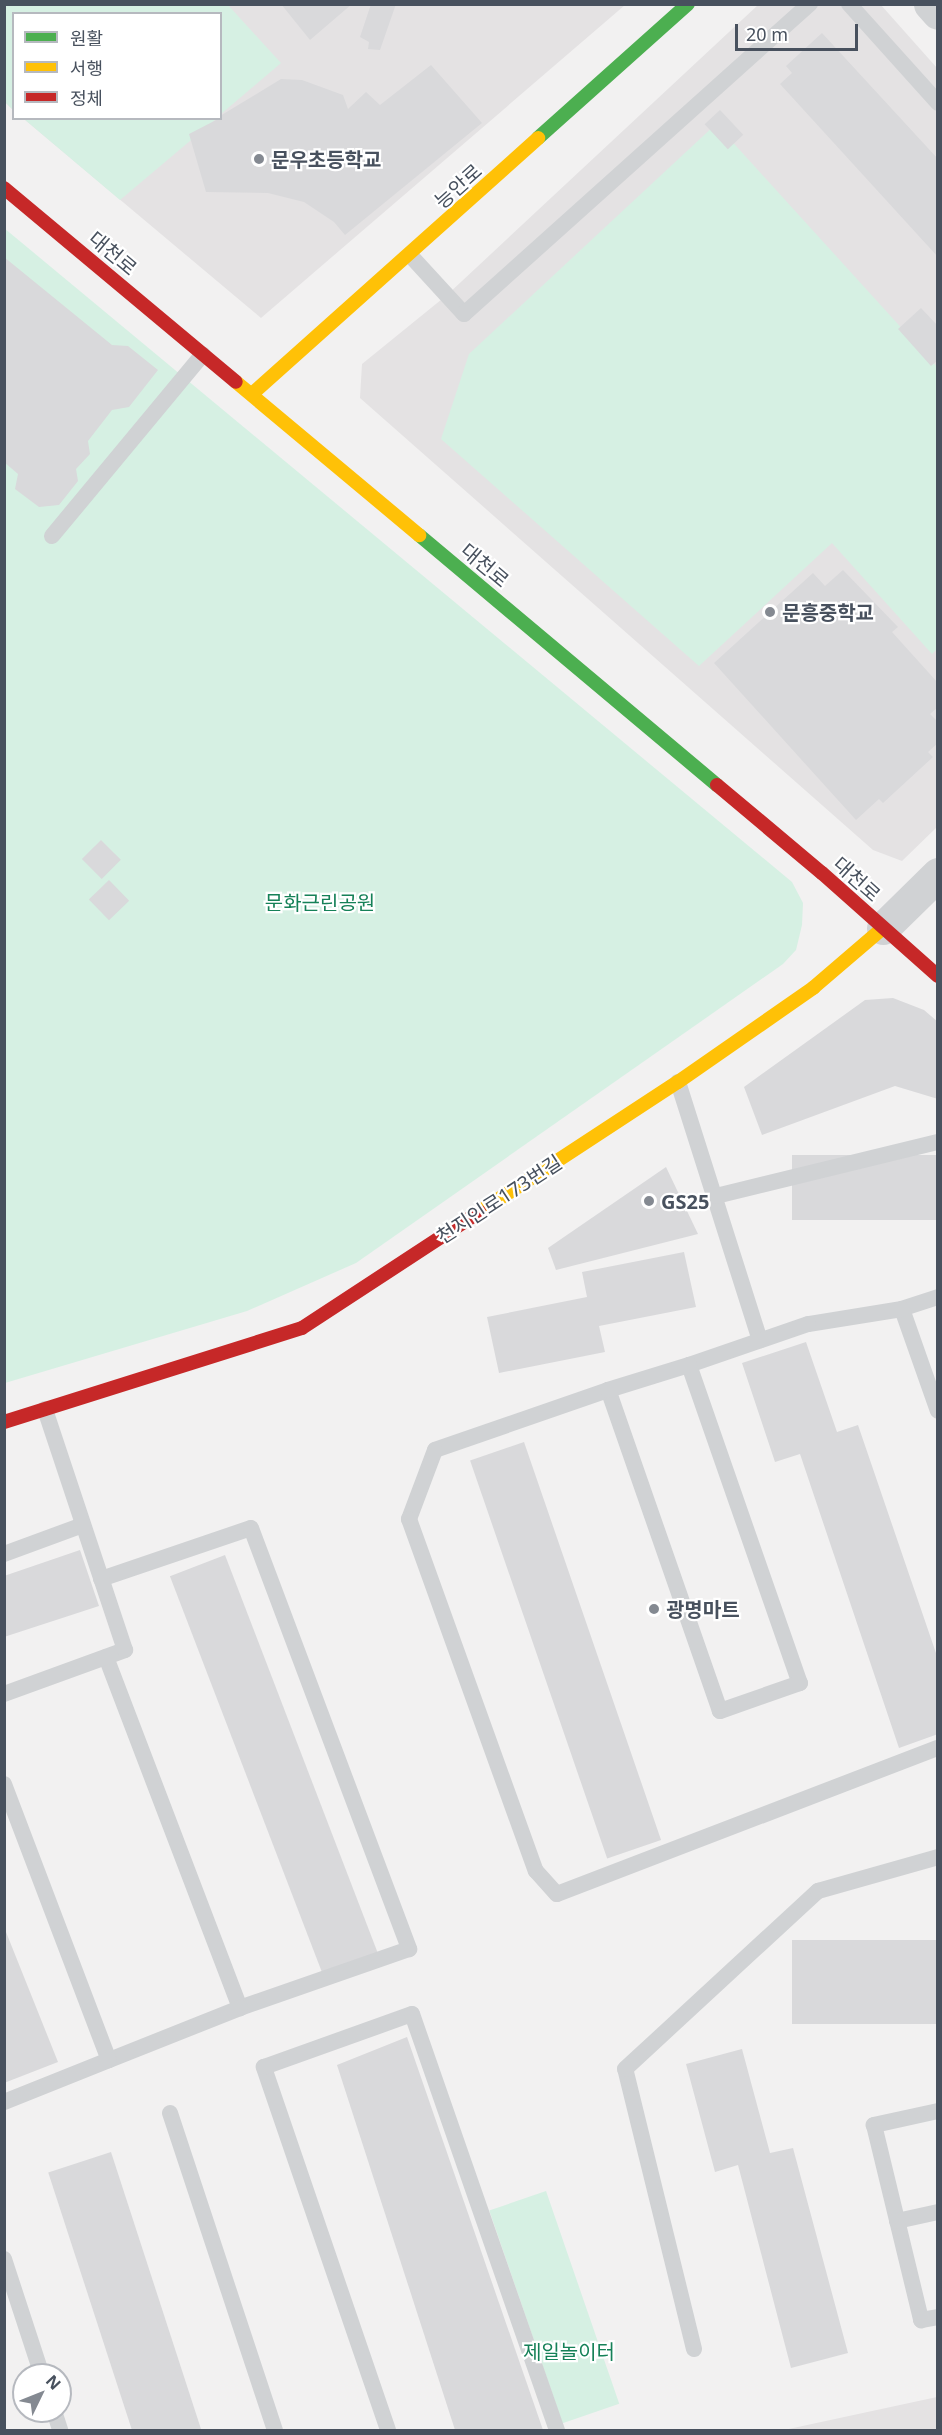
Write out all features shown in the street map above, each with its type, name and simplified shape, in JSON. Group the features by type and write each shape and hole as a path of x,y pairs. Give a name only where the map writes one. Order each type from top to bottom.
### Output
{"street":[{"name":"능안로","path":"252,394 688,4"},
{"path":"930,4 938,13"},
{"name":"대천로","path":"4,188 813,866 938,976"},
{"name":"천지인로173번길","path":"4,1422 302,1328 678,1082 813,988 883,928 938,874"}],"lane":[{"path":"410,255 464,314 810,4"},
{"path":"849,4 938,103"},
{"path":"52,536 203,354"},
{"path":"678,1082 760,1340"},
{"path":"716,1196 938,1142"},
{"path":"938,1297 902,1309 808,1324 435,1450 409,1519 537,1871 556,1894 938,1748"},
{"path":"902,1309 938,1411"},
{"path":"608,1390 720,1711 800,1683 689,1365"},
{"path":"4,1694 125,1650 45,1409"},
{"path":"4,1554 83,1525"},
{"path":"4,2102 240,2008 409,1949 251,1528 101,1579"},
{"path":"106,1657 240,2008"},
{"path":"4,1784 110,2060"},
{"path":"694,2349 625,2068 818,1892 938,1857"},
{"path":"388,2430 264,2067 412,2014 557,2430"},
{"path":"938,2111 874,2126 921,2320 938,2317"},
{"path":"170,2113 275,2430"},
{"path":"897,2221 938,2212"},
{"path":"4,2259 38,2363"}],"shaded area":[{"name":"문우초등학교","path":"5,5 625,5 261,318 25,120 222,120 222,12 12,12 12,109 5,102"},
{"name":"문흥중학교","path":"758,5 881,5 937,68 937,827 902,861 873,850 360,398 362,364 447,295"},
{"path":"937,2397 937,2430 784,2430"}],"green space":[{"path":"5,4 228,5 281,63 222,113 222,12 12,12 12,109 5,102"},
{"path":"25,120 215,120 120,200"},
{"path":"716,124 937,367 937,649 932,654 832,543 699,666 441,439 469,354"},
{"name":"문화근린공원","path":"4,228 792,882 803,903 802,925 796,950 783,964 356,1263 247,1311 5,1383"},
{"name":"제일놀이터","path":"546,2191 619,2404 563,2423 489,2211"}],"building":[{"path":"281,4 352,4 310,40"},
{"path":"371,4 396,4 380,50 368,49 369,42 360,37"},
{"path":"822,33 938,159 938,257 780,84 792,73 786,66"},
{"path":"431,65 482,123 345,235 334,222 304,202 268,193 206,192 189,134 216,120 222,120 222,115 281,79 302,80 343,95 348,109 366,92 380,105"},
{"path":"720,110 743,135 728,149 705,124"},
{"path":"4,257 112,345 128,346 158,370 129,407 112,410 88,441 90,454 76,469 78,481 59,505 39,507 15,489 18,474 4,462"},
{"path":"921,308 938,326 938,360 931,366 898,329"},
{"path":"843,570 898,627 892,632 938,683 938,707 930,714 938,722 938,743 928,752 933,757 883,803 879,799 856,820 714,663 813,573 825,586"},
{"path":"101,840 121,860 102,879 82,859"},
{"path":"109,880 129,901 109,920 89,899"},
{"path":"893,998 924,1010 938,1022 938,1099 895,1086 762,1135 744,1087 865,1000"},
{"path":"792,1155 938,1155 938,1220 792,1220"},
{"name":"GS25","path":"666,1167 698,1234 556,1270 548,1248"},
{"path":"684,1252 696,1307 599,1326 605,1352 499,1373 487,1317 587,1297 582,1272"},
{"path":"806,1342 837,1432 858,1425 938,1659 938,1734 899,1748 800,1454 775,1462 742,1363"},
{"path":"524,1442 661,1840 607,1859 470,1461"},
{"path":"80,1550 99,1606 4,1637 4,1576"},
{"path":"225,1555 378,1955 323,1976 170,1576"},
{"path":"4,1927 58,2062 4,2083"},
{"path":"792,1940 938,1940 938,2024 792,2024"},
{"path":"407,2037 543,2430 455,2430 337,2065"},
{"path":"742,2049 770,2153 793,2148 848,2353 791,2368 738,2165 715,2172 686,2064"},
{"path":"111,2152 201,2430 132,2430 48,2172"}],"traffic: fast":[{"path":"538,138 688,4"},
{"path":"419,535 717,785"}],"traffic: slow":[{"path":"252,394 538,138"},
{"path":"236,382 419,535"},
{"path":"479,1212 678,1082 813,988 883,928"}],"traffic: jam":[{"path":"4,188 236,382"},
{"path":"717,785 822,873 938,976"},
{"path":"4,1422 302,1328 479,1212"}],"place":[{"name":"문우초등학교","path":"259,159"},
{"name":"문흥중학교","path":"770,612"},
{"name":"GS25","path":"649,1201"},
{"name":"광명마트","path":"654,1609"}]}
